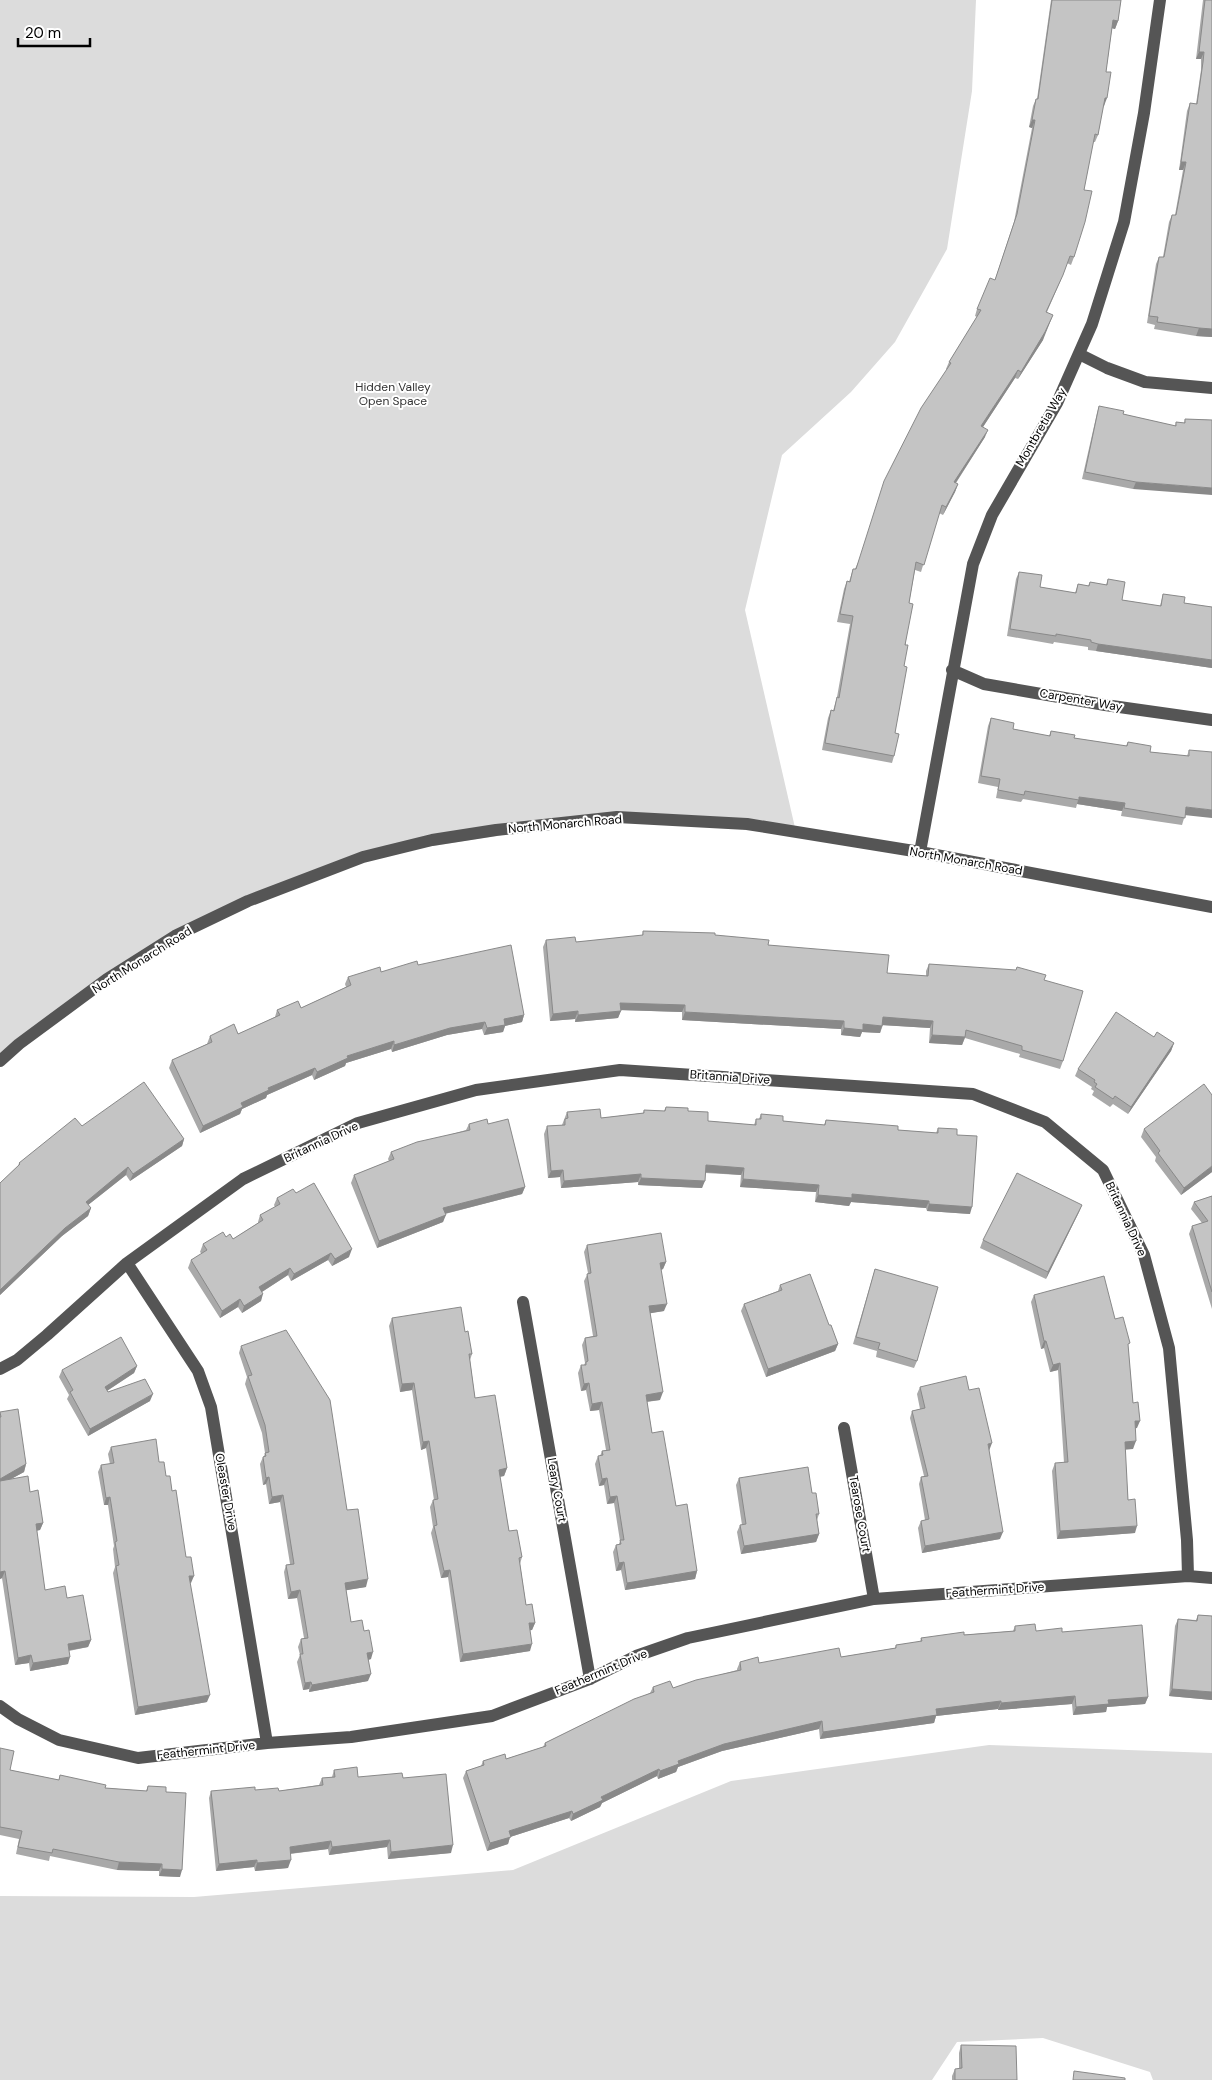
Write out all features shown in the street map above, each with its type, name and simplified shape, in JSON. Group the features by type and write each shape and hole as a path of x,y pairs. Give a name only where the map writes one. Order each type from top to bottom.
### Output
{"street":[{"name":"Montbretia Way","path":"920,852 973,564 992,515 1057,403 1092,324 1124,222 1144,113 1160,0"},
{"path":"1079,354 1107,368 1145,382 1212,388"},
{"name":"Carpenter Way","path":"952,670 984,684 1104,705 1212,720"},
{"name":"North Monarch Road","path":"0,1061 107,979 176,936 248,901 363,857 432,840 496,830 617,817 747,824 920,852 1212,907"},
{"name":"Britannia Drive","path":"0,1369 17,1360 47,1335 127,1263 243,1179 358,1123 476,1090 620,1070 973,1094 1045,1122 1102,1170 1144,1255 1169,1348 1187,1540 1188,1576"},
{"name":"Oleaster Drive","path":"127,1263 198,1371 212,1407 267,1744"},
{"name":"Leary Court","path":"523,1302 590,1679"},
{"name":"Tearose Court","path":"844,1428 874,1599"},
{"name":"Feathermint Drive","path":"0,1706 18,1719 59,1740 138,1758 351,1737 492,1716 590,1679 636,1656 688,1638 874,1599 1188,1576 1212,1578"}],"green space":[{"name":"Hidden Valley Open Space","path":"0,0 976,0 972,91 947,249 895,342 851,392 782,455 745,610 796,832 617,817 363,857 175,936 0,1061"},
{"path":"989,1745 1212,1753 1212,2080 1153,2080 1150,2072 1043,2038 957,2042 932,2080 0,2080 0,1896 194,1897 513,1870 731,1781"}],"building":[{"path":"1052,0 1121,0 1118,21 1113,20 1106,72 1111,72 1107,98 1105,98 1098,135 1095,134 1084,190 1092,191 1085,222 1074,257 1070,256 1046,312 1053,315 1045,332 1021,372 1018,370 981,426 988,430 954,482 958,484 946,507 942,505 924,565 916,562 909,603 913,604 905,645 908,645 904,666 907,667 895,733 899,734 894,756 825,743 831,710 834,711 837,697 839,698 853,616 840,614 847,581 850,582 853,569 856,569 884,481 921,408 951,363 949,362 981,310 977,309 990,278 995,280 1017,214 1035,120 1032,120 1036,99 1038,99"},
{"path":"1205,0 1212,0 1212,329 1157,322 1158,317 1149,316 1159,257 1164,257 1172,215 1176,215 1186,162 1181,162 1190,103 1197,104 1204,52 1199,52"},
{"path":"1099,406 1124,411 1123,414 1176,426 1176,422 1185,423 1185,419 1212,420 1212,488 1136,482 1085,472"},
{"path":"1019,572 1042,575 1040,587 1076,593 1078,584 1089,586 1090,582 1107,585 1108,579 1125,582 1122,600 1161,606 1163,594 1185,597 1184,603 1212,607 1212,660 1098,644 1091,642 1091,640 1056,634 1056,636 1010,629"},
{"path":"991,718 1014,723 1013,729 1050,736 1051,731 1075,735 1074,738 1127,746 1128,742 1151,746 1150,752 1189,756 1189,750 1212,752 1212,810 1186,807 1185,818 1124,808 1125,803 1079,797 1079,800 1025,791 1024,795 998,790 1000,779 981,776"},
{"path":"643,931 715,933 715,935 769,940 768,945 889,955 887,973 928,976 929,964 1016,970 1017,967 1046,975 1044,980 1083,991 1063,1061 1022,1050 1022,1046 966,1030 965,1037 932,1035 933,1021 883,1017 882,1026 863,1024 863,1030 844,1028 844,1021 685,1012 685,1005 620,1003 621,1011 578,1015 578,1011 553,1014 546,940 575,937 576,942 643,935"},
{"path":"511,945 524,1015 504,1019 505,1025 487,1028 485,1022 450,1028 394,1045 394,1041 347,1056 348,1058 317,1072 315,1068 268,1088 269,1090 241,1103 243,1107 203,1126 172,1060 212,1042 210,1036 234,1024 238,1034 280,1015 277,1010 298,1001 301,1008 351,985 348,977 380,967 381,972 417,961 418,965"},
{"path":"1116,1012 1154,1037 1157,1032 1174,1043 1131,1107 1115,1096 1113,1099 1095,1087 1097,1084 1094,1082 1095,1080 1078,1069"},
{"path":"144,1082 184,1139 133,1174 128,1167 86,1202 91,1208 65,1228 0,1290 0,1183 19,1163 75,1118 82,1126"},
{"path":"1204,1084 1212,1095 1212,1166 1184,1188 1158,1153 1160,1151 1144,1129"},
{"path":"666,1107 688,1108 688,1111 708,1112 708,1121 756,1125 756,1119 761,1119 761,1114 783,1116 783,1121 825,1125 826,1120 898,1126 898,1130 938,1133 938,1128 957,1129 957,1135 977,1136 972,1207 929,1204 929,1201 852,1194 852,1198 818,1195 819,1185 743,1179 744,1168 706,1165 705,1181 641,1178 641,1174 564,1181 563,1170 551,1171 547,1126 565,1125 565,1119 568,1118 567,1112 600,1109 601,1118 644,1113 644,1110 665,1111"},
{"path":"487,1119 488,1124 508,1119 525,1187 443,1208 446,1215 379,1241 354,1175 394,1159 391,1152 417,1142 470,1130 469,1124"},
{"path":"1017,1173 1082,1205 1048,1272 983,1240"},
{"path":"314,1183 352,1249 335,1259 331,1253 294,1274 290,1268 259,1287 263,1294 244,1306 240,1299 222,1311 191,1260 207,1250 203,1244 223,1232 226,1237 230,1234 233,1239 263,1220 260,1215 280,1204 277,1198 293,1189 296,1193"},
{"path":"1212,1196 1212,1292 1192,1226 1208,1221 1194,1202"},
{"path":"661,1233 666,1262 660,1263 667,1304 649,1306 663,1392 646,1395 652,1433 663,1431 676,1506 687,1504 697,1571 627,1583 624,1562 619,1563 616,1545 621,1544 620,1540 624,1540 617,1496 610,1497 607,1478 602,1479 598,1456 603,1455 602,1451 610,1450 602,1402 592,1404 589,1383 584,1384 581,1365 586,1365 588,1361 585,1338 597,1336 587,1274 591,1273 587,1245"},
{"path":"875,1269 938,1287 917,1361 878,1349 880,1343 856,1337"},
{"path":"810,1274 838,1344 768,1369 744,1304 782,1290 780,1285"},
{"path":"1104,1276 1115,1319 1123,1317 1130,1343 1128,1344 1133,1403 1138,1402 1140,1421 1135,1421 1136,1441 1125,1442 1128,1500 1135,1499 1137,1526 1060,1531 1055,1463 1068,1462 1060,1363 1053,1365 1046,1341 1044,1341 1034,1295"},
{"path":"461,1307 465,1332 468,1331 472,1354 469,1354 475,1398 495,1395 507,1468 499,1470 509,1531 517,1530 522,1557 519,1558 526,1605 532,1604 535,1623 529,1623 532,1644 463,1654 450,1570 444,1571 434,1526 437,1525 433,1500 438,1499 429,1441 423,1442 414,1383 402,1384 392,1318"},
{"path":"286,1330 330,1400 347,1510 358,1509 368,1579 345,1583 351,1622 362,1620 364,1631 369,1630 373,1652 367,1653 371,1674 312,1685 311,1682 305,1683 300,1654 303,1654 301,1639 308,1638 300,1590 291,1592 286,1565 294,1564 283,1495 272,1497 269,1477 266,1478 263,1457 266,1456 265,1453 269,1452 265,1425 248,1376 252,1375 241,1346"},
{"path":"121,1337 137,1366 105,1387 108,1392 145,1379 153,1394 90,1429 70,1392 73,1390 62,1370"},
{"path":"966,1376 969,1390 979,1388 992,1443 988,1444 1003,1532 925,1546 921,1521 929,1519 921,1477 928,1476 912,1411 925,1408 920,1387"},
{"path":"18,1409 26,1464 0,1479 0,1412"},
{"path":"156,1439 159,1462 164,1462 166,1476 170,1476 172,1491 176,1490 186,1557 191,1557 194,1576 189,1576 210,1695 138,1707 116,1566 119,1565 115,1542 117,1541 110,1497 106,1498 101,1465 114,1463 111,1447"},
{"path":"808,1467 812,1493 816,1493 819,1514 816,1514 819,1534 744,1546 740,1525 746,1524 739,1478"},
{"path":"28,1476 30,1492 38,1490 43,1523 36,1524 45,1590 65,1586 67,1598 83,1595 91,1640 68,1644 70,1657 33,1663 31,1655 18,1658 5,1571 0,1572 0,1481"},
{"path":"1198,1615 1212,1616 1212,1692 1172,1689 1178,1619 1197,1621"},
{"path":"1035,1624 1036,1631 1062,1628 1062,1632 1142,1625 1148,1697 1108,1700 1109,1704 1076,1707 1075,1696 1001,1703 1001,1701 936,1709 937,1715 823,1732 822,1721 724,1744 678,1761 679,1764 660,1771 659,1769 601,1797 603,1800 573,1814 572,1811 509,1831 511,1837 490,1843 466,1771 484,1765 483,1761 505,1754 506,1759 546,1746 545,1743 634,1699 654,1692 653,1687 670,1681 673,1688 696,1680 741,1670 740,1662 758,1657 759,1663 839,1648 841,1657 896,1648 896,1645 922,1641 921,1638 964,1632 964,1635 1015,1631 1015,1626"},
{"path":"0,1748 14,1751 10,1770 59,1780 60,1775 106,1785 105,1788 147,1791 148,1786 166,1787 166,1792 186,1793 182,1870 162,1869 162,1864 119,1862 53,1849 52,1853 18,1847 22,1831 0,1827"},
{"path":"357,1767 358,1777 402,1773 403,1778 446,1774 453,1845 391,1852 390,1840 332,1847 331,1841 290,1847 291,1860 257,1863 257,1860 219,1864 211,1791 255,1787 255,1790 278,1788 279,1791 323,1785 322,1778 335,1777 334,1770"},
{"path":"961,2045 1016,2046 1017,2080 955,2080 955,2069 962,2068"},
{"path":"1074,2071 1125,2078 1125,2080 1073,2080"}]}
